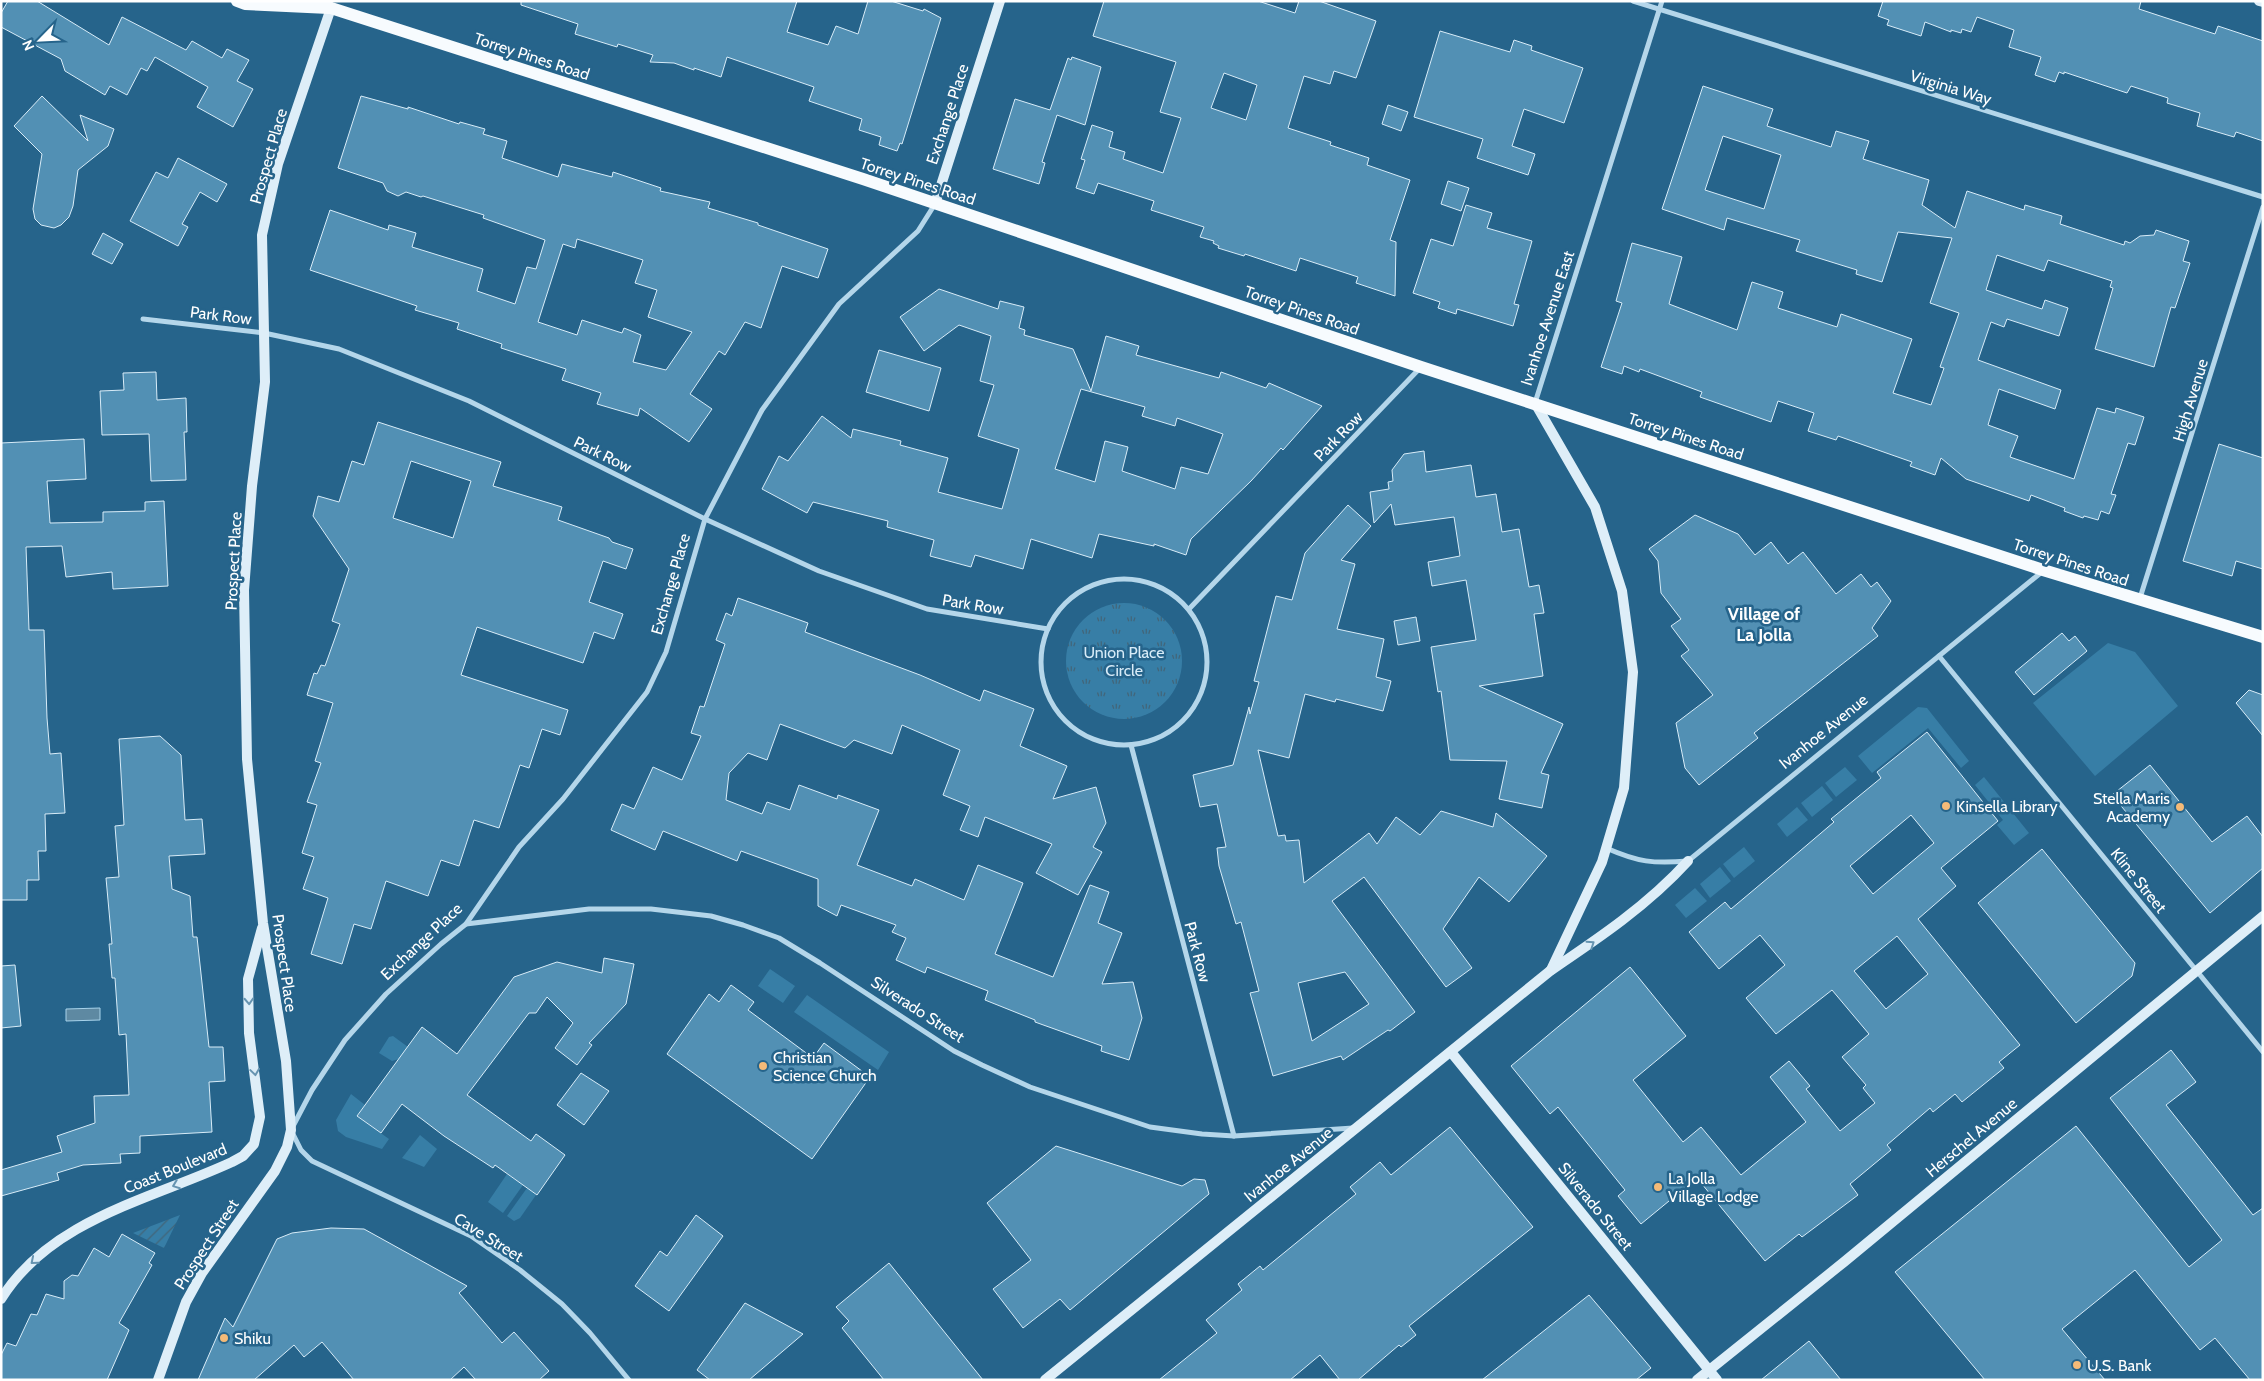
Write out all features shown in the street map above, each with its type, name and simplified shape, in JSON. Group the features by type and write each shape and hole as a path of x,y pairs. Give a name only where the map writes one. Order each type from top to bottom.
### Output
{"main road":[{"name":"Torrey Pines Road","path":"238,1 244,4 333,5"},
{"name":"Torrey Pines Road","path":"318,1 1421,367 2043,570 2263,637"}],"street":[{"name":"Exchange Place","path":"291,1130 312,1090 358,1025 414,968 466,924 519,846 569,793 647,692 666,652 705,519 762,410 839,304 918,231 934,204 1000,1"},
{"name":"Virginia Way","path":"1633,1 2263,197"},
{"name":"Ivanhoe Avenue East","path":"1550,971 1602,862 1624,788 1633,672 1622,591 1595,507 1535,403 1662,1"},
{"path":"2259,1 2263,2"},
{"name":"Prospect Place","path":"291,1130 286,1061 263,923 247,759 244,590 252,486 265,382 262,235 278,164 333,5"},
{"name":"High Avenue","path":"2139,600 2263,207"},
{"name":"Park Row","path":"143,319 264,333 339,348 469,402 705,519 819,571 927,609 1048,629"},
{"name":"Park Row","path":"1189,609 1421,367"},
{"name":"Ivanhoe Avenue","path":"1045,1380 1550,971 1633,912 1666,885 1688,862 2043,570"},
{"path":"1113,579 1141,580 1168,591 1189,609 1202,632 1208,657 1205,688 1195,707 1178,726 1156,740 1131,746 1102,743 1077,731 1056,710 1044,685 1041,656 1048,629 1063,605 1086,588 1113,579"},
{"name":"Kline Street","path":"1939,656 2263,1052"},
{"name":"Park Row","path":"1131,746 1234,1136"},
{"path":"1606,848 1629,859 1655,864 1688,862"},
{"name":"Silverado Street","path":"466,924 598,909 652,909 711,916 779,938 820,962 954,1051 1030,1087 1150,1127 1234,1136 1358,1127"},
{"name":"Herschel Avenue","path":"1697,1380 1844,1262 2263,916"},
{"name":"Coast Boulevard","path":"1,1299 30,1264 78,1228 130,1202 232,1162 243,1156 254,1144 260,1117 250,1034 248,979 263,923"},
{"name":"Silverado Street","path":"1451,1052 1717,1380"},
{"name":"Prospect Street","path":"158,1380 186,1302 202,1273 275,1171 287,1147 291,1130"},
{"name":"Cave Street","path":"291,1130 301,1150 312,1161 471,1236 520,1270 562,1304 590,1333 630,1380"}],"green space":[{"name":"Union Place Circle","path":"1124,603 1146,607 1165,620 1178,639 1182,661 1178,683 1165,702 1146,715 1124,719 1102,715 1083,702 1070,683 1066,661 1070,639 1083,620 1102,607"},
{"path":"2108,643 2135,652 2178,706 2095,776 2033,703"},
{"path":"1918,707 1927,708 1969,761 1961,768 1928,728 1872,773 1858,756"},
{"path":"1845,767 1857,780 1836,797 1825,783"},
{"path":"1984,777 2029,833 2014,845 1997,825 2003,820 1975,785"},
{"path":"1822,786 1833,800 1812,817 1801,803"},
{"path":"1797,807 1808,820 1787,837 1777,824"},
{"path":"1744,847 1755,861 1734,878 1723,864"},
{"path":"1720,867 1731,881 1710,898 1700,884"},
{"path":"1695,888 1707,901 1686,918 1675,905"},
{"path":"770,969 795,986 783,1003 758,986"},
{"path":"807,995 889,1052 878,1070 794,1012"},
{"path":"393,1036 408,1047 399,1059 392,1061 379,1053 389,1037"},
{"path":"351,1094 365,1105 357,1116 389,1139 382,1149 346,1137 338,1131 336,1120"},
{"path":"420,1135 437,1149 424,1167 402,1158"},
{"path":"507,1174 523,1185 503,1213 488,1202"},
{"path":"527,1188 536,1195 520,1218 514,1221 507,1216"},
{"path":"180,1215 164,1248 133,1233"}],"shaded area":[{"path":"100,1008 100,1020 66,1021 66,1009"}],"building":[{"path":"8,1 37,1 109,45 122,17 186,50 192,41 222,58 227,49 249,60 237,81 253,89 233,127 197,107 208,87 155,57 147,71 141,68 127,95 110,86 105,95 65,71 61,59 1,27 1,13"},
{"path":"521,1 797,1 787,32 828,45 836,26 858,34 868,1 891,1 923,11 924,9 941,18 902,144 900,143 897,151 879,145 881,137 859,130 862,119 809,101 814,87 727,57 721,77 674,63 650,62 653,55 618,44 617,47 575,34 578,24 521,5"},
{"path":"1104,1 1258,1 1295,13 1299,1 1319,1 1376,21 1356,78 1334,71 1330,84 1304,76 1288,128 1331,142 1330,145 1369,158 1367,165 1410,180 1390,240 1396,242 1395,296 1356,283 1358,277 1300,258 1296,271 1245,254 1244,256 1218,248 1219,246 1213,243 1214,241 1200,237 1204,227 1151,210 1154,201 1098,183 1094,194 1076,188 1085,160 1081,159 1092,125 1113,132 1109,147 1125,152 1123,159 1163,173 1181,118 1160,112 1176,62 1093,36","holes":["1224,73 1257,85 1246,120 1211,108"]},
{"path":"1883,1 2141,1 2139,9 2215,34 2218,26 2263,41 2263,141 2236,132 2234,137 2197,126 2200,113 2167,103 2168,98 2131,86 2127,93 2064,72 2064,74 2059,72 2055,82 2035,75 2041,57 2009,47 2014,30 1977,17 1971,32 1962,29 1961,33 1951,30 1951,32 1925,22 1921,36 1887,25 1889,20 1878,16"},
{"path":"1440,31 1510,52 1514,40 1532,46 1531,50 1583,68 1564,123 1524,109 1512,146 1535,154 1528,175 1477,158 1483,139 1414,117"},
{"path":"1072,57 1101,67 1085,125 1057,115 1042,162 1045,163 1039,184 993,169 1015,99 1050,110 1068,58 1071,60"},
{"path":"1703,86 1773,109 1767,126 1831,147 1836,131 1869,141 1863,159 1929,180 1922,205 1955,228 1967,191 2024,210 2025,205 2062,216 2060,224 2124,245 2125,241 2130,243 2140,236 2154,235 2156,230 2189,241 2183,261 2190,263 2175,308 2171,307 2154,367 2095,349 2113,288 2110,287 2112,281 2048,260 2044,271 1997,255 1986,290 2042,309 2045,300 2068,308 2059,336 2007,319 2004,327 1991,322 1978,360 2061,390 2055,409 1999,389 1988,425 2018,436 2010,457 2074,479 2097,408 2115,413 2116,408 2144,417 2135,445 2128,443 2111,494 2116,495 2109,514 2101,511 2098,520 2084,516 2083,518 2064,511 2065,508 2031,495 2029,501 1966,479 1941,458 1935,475 1910,466 1912,462 1838,436 1836,440 1808,431 1814,413 1778,401 1771,422 1700,397 1702,392 1640,369 1639,372 1624,366 1622,374 1601,367 1622,303 1616,301 1632,243 1682,257 1669,304 1737,330 1752,282 1783,292 1778,308 1837,327 1841,314 1912,339 1893,393 1931,405 1944,368 1940,367 1959,313 1930,303 1952,238 1898,232 1882,282 1856,274 1857,270 1796,251 1800,240 1727,218 1724,230 1662,209","holes":["1723,136 1781,155 1764,209 1705,190"]},
{"path":"42,96 88,141 80,115 114,129 108,146 78,170 73,206 69,217 61,225 54,228 41,225 35,219 33,209 42,154 14,126"},
{"path":"361,96 408,109 408,107 459,124 460,122 485,129 483,134 507,141 502,158 558,177 562,164 612,177 613,172 661,188 660,191 710,202 708,208 758,223 758,225 828,249 818,278 782,266 761,328 745,322 725,355 719,351 690,394 712,409 689,442 640,408 638,416 597,404 601,393 562,380 566,369 501,348 502,344 457,329 459,323 415,310 417,306 310,270 330,210 388,230 389,225 416,233 412,247 483,269 477,291 515,304 527,267 536,269 545,240 483,218 484,215 423,196 406,192 398,196 387,191 383,183 338,168","holes":["577,239 643,260 635,283 657,290 648,317 692,332 666,370 633,362 641,335 624,328 622,333 582,320 577,335 538,322 563,244 575,248"]},
{"path":"1388,105 1408,112 1401,131 1382,124"},
{"path":"178,158 227,184 217,202 200,192 182,224 188,227 178,246 130,221 156,172 168,178"},
{"path":"1448,181 1469,188 1461,211 1441,204"},
{"path":"1466,205 1492,213 1487,228 1532,241 1514,304 1519,305 1513,326 1457,309 1456,314 1438,308 1440,302 1413,293 1431,239 1453,246"},
{"path":"103,233 123,244 112,264 92,254"},
{"path":"939,289 998,309 1000,301 1024,307 1019,328 1025,330 1024,335 1073,349 1091,391 1106,336 1139,346 1136,355 1219,378 1221,372 1266,388 1269,383 1322,406 1283,450 1281,448 1251,481 1191,539 1186,555 1154,544 1154,546 1099,534 1092,558 1031,539 1023,569 975,555 971,567 930,556 934,540 887,527 888,521 813,502 807,513 762,489 779,456 788,461 822,416 851,438 853,429 901,441 900,445 948,458 938,492 1002,509 1019,449 978,436 994,385 980,381 991,336 959,325 924,351 900,317","holes":["1081,389 1145,407 1142,416 1175,426 1177,418 1223,434 1208,474 1181,467 1175,489 1122,471 1128,447 1105,441 1095,482 1055,469"]},
{"path":"879,350 941,368 929,411 866,392"},
{"path":"156,372 157,400 186,398 187,432 184,432 186,480 151,481 149,434 102,435 100,391 124,390 123,373"},
{"path":"378,422 501,462 493,486 562,507 558,520 609,538 612,542 633,549 626,569 603,561 589,602 623,614 614,639 594,632 583,663 477,627 461,675 568,710 560,735 542,729 529,768 520,765 499,828 474,820 459,866 441,860 428,896 386,881 371,929 354,924 342,964 311,954 328,898 303,889 314,857 302,853 317,805 307,802 321,763 315,761 333,703 307,695 314,673 317,674 321,665 325,666 340,624 332,621 349,569 313,516 318,496 339,502 352,461 364,465","holes":["411,461 471,481 453,538 393,518"]},
{"path":"84,439 86,479 47,481 50,523 103,522 103,512 145,511 145,502 164,501 168,586 113,589 112,572 66,577 62,546 26,547 29,630 44,630 50,754 61,753 65,813 45,814 46,851 38,851 39,880 27,880 27,900 1,900 1,443"},
{"path":"2219,444 2263,458 2263,569 2236,561 2232,576 2183,561"},
{"path":"1424,451 1426,472 1471,465 1476,497 1496,494 1502,532 1519,529 1529,587 1539,585 1544,613 1534,614 1543,676 1479,686 1563,724 1541,773 1549,775 1542,808 1499,799 1507,761 1450,760 1441,691 1438,692 1431,647 1476,640 1466,580 1432,586 1428,562 1460,556 1454,517 1395,525 1391,504 1374,523 1370,492 1389,489 1388,482 1393,481 1392,470 1404,454"},
{"path":"1348,505 1371,526 1341,560 1355,564 1337,629 1384,639 1376,677 1391,681 1383,711 1336,699 1335,702 1305,694 1289,758 1258,750 1278,836 1285,835 1286,841 1299,840 1304,883 1369,833 1377,844 1396,817 1420,835 1441,811 1493,827 1496,813 1547,856 1509,902 1479,877 1443,929 1472,968 1446,987 1364,877 1332,901 1415,1012 1390,1031 1388,1030 1343,1060 1341,1056 1273,1076 1250,993 1259,991 1241,922 1236,924 1219,866 1217,848 1226,847 1217,804 1200,807 1193,775 1233,765 1249,707 1250,714 1259,682 1254,681 1276,596 1292,600 1305,553","holes":["1345,972 1369,1004 1312,1041 1298,983"]},
{"path":"1695,515 1738,534 1755,555 1771,542 1788,564 1803,552 1836,594 1861,574 1871,587 1877,582 1891,601 1872,628 1878,636 1754,733 1758,738 1699,785 1685,768 1676,723 1713,695 1681,656 1689,650 1671,626 1681,619 1661,593 1658,561 1649,549"},
{"path":"738,598 808,623 805,632 920,675 980,701 984,690 1034,709 1020,746 1067,766 1053,799 1096,787 1106,823 1093,847 1102,852 1078,895 1036,873 1052,844 985,817 978,837 960,830 970,806 943,795 960,750 902,725 892,754 854,740 845,748 780,724 767,760 748,753 729,773 726,800 762,814 767,802 790,810 799,785 837,799 838,795 879,810 857,865 912,886 915,879 964,900 978,865 1023,883 995,954 1053,977 1090,885 1109,892 1098,923 1122,933 1102,984 1133,982 1142,1018 1129,1060 1101,1051 1102,1046 1035,1022 1035,1020 985,1000 988,991 927,967 925,973 896,960 906,938 892,932 896,925 841,905 837,916 818,906 818,879 741,851 737,861 663,831 655,850 611,830 622,804 634,809 653,767 682,780 701,736 691,733 700,706 704,707 725,644 716,640 726,613 732,616"},
{"path":"1416,617 1420,641 1398,645 1394,621"},
{"path":"2062,633 2069,641 2075,636 2087,651 2034,695 2015,672"},
{"path":"2249,690 2263,695 2263,736 2236,703"},
{"path":"1927,732 1998,821 1941,868 1956,886 1918,919 2020,1045 1999,1062 2004,1068 1962,1102 1955,1094 1933,1112 1930,1108 1887,1145 1891,1150 1850,1184 1858,1195 1802,1237 1799,1234 1765,1261 1697,1178 1641,1224 1618,1196 1625,1190 1558,1107 1550,1114 1511,1066 1630,967 1686,1036 1633,1080 1683,1142 1701,1127 1741,1175 1806,1122 1770,1077 1789,1061 1810,1086 1806,1089 1840,1131 1875,1103 1863,1088 1866,1085 1842,1057 1869,1034 1832,990 1776,1034 1746,998 1785,965 1760,935 1719,969 1689,932 1725,902 1731,909 1834,822 1831,819 1881,778 1877,772","holes":["1911,815 1934,843 1873,894 1850,866","1897,936 1928,974 1886,1009 1854,971"]},
{"path":"160,736 181,755 185,820 202,819 205,854 169,856 172,889 190,896 193,937 197,937 209,1047 223,1047 225,1081 209,1082 212,1132 140,1136 140,1153 120,1154 121,1163 83,1165 57,1173 59,1180 1,1196 1,1170 62,1152 57,1136 95,1123 94,1096 129,1095 126,1034 119,1035 115,978 112,978 109,944 112,944 106,878 119,877 115,826 124,825 119,739"},
{"path":"2150,765 2212,842 2247,816 2263,837 2263,868 2210,913 2112,795"},
{"path":"2042,849 2135,963 2132,976 2076,1023 1978,903"},
{"path":"604,958 634,964 626,1004 589,1043 592,1045 577,1065 555,1048 573,1023 547,997 536,1013 529,1013 467,1095 531,1141 536,1134 565,1155 537,1195 495,1165 493,1168 444,1136 402,1104 381,1133 357,1116 422,1027 457,1054 514,977 557,962 602,973"},
{"path":"15,965 21,1026 1,1028 1,966"},
{"path":"731,985 754,1002 748,1010 813,1058 824,1043 870,1077 812,1159 667,1054 709,994 719,1002"},
{"path":"2171,1050 2196,1082 2166,1105 2253,1215 2263,1208 2263,1380 2250,1380 2215,1338 2200,1350 2135,1270 2062,1329 2105,1380 1985,1380 1895,1272 2076,1126 2189,1267 2222,1240 2110,1098"},
{"path":"581,1073 609,1091 584,1125 557,1105"},
{"path":"1450,1127 1533,1227 1409,1326 1416,1335 1401,1347 1399,1345 1358,1380 1340,1380 1320,1355 1290,1380 1159,1380 1217,1333 1206,1320 1242,1290 1238,1284 1260,1266 1263,1270 1356,1194 1350,1187 1380,1162 1391,1175"},
{"path":"1056,1146 1182,1186 1194,1179 1205,1180 1209,1194 1070,1310 1060,1299 1023,1328 993,1289 1031,1260 987,1203"},
{"path":"696,1215 723,1236 669,1311 635,1286 660,1251 667,1256"},
{"path":"331,1228 364,1229 467,1286 459,1293 502,1343 514,1332 549,1371 539,1380 476,1380 464,1367 450,1380 354,1380 322,1342 304,1357 294,1345 254,1380 198,1380 225,1318 233,1327 277,1239 292,1233"},
{"path":"122,1234 155,1253 149,1263 152,1265 119,1323 129,1330 107,1380 1,1380 1,1355 7,1343 16,1346 31,1314 37,1315 46,1294 64,1299 64,1281 72,1275 78,1276 94,1248 109,1257"},
{"path":"889,1263 983,1380 884,1380 842,1328 849,1321 836,1307"},
{"path":"1589,1295 1651,1368 1636,1380 1482,1380"},
{"path":"745,1303 803,1334 749,1380 710,1380 697,1370"},
{"path":"1809,1341 1841,1380 1761,1380"}],"place":[{"name":"Kinsella Library","path":"1946,806"},
{"name":"Stella Maris Academy","path":"2180,807"},
{"name":"Christian Science Church","path":"763,1066"},
{"name":"La Jolla Village Lodge","path":"1658,1187"},
{"name":"Shiku","path":"224,1338"},
{"name":"U.S. Bank","path":"2077,1365"}],"district":[{"name":"Village of La Jolla","path":"1764,624"}]}
